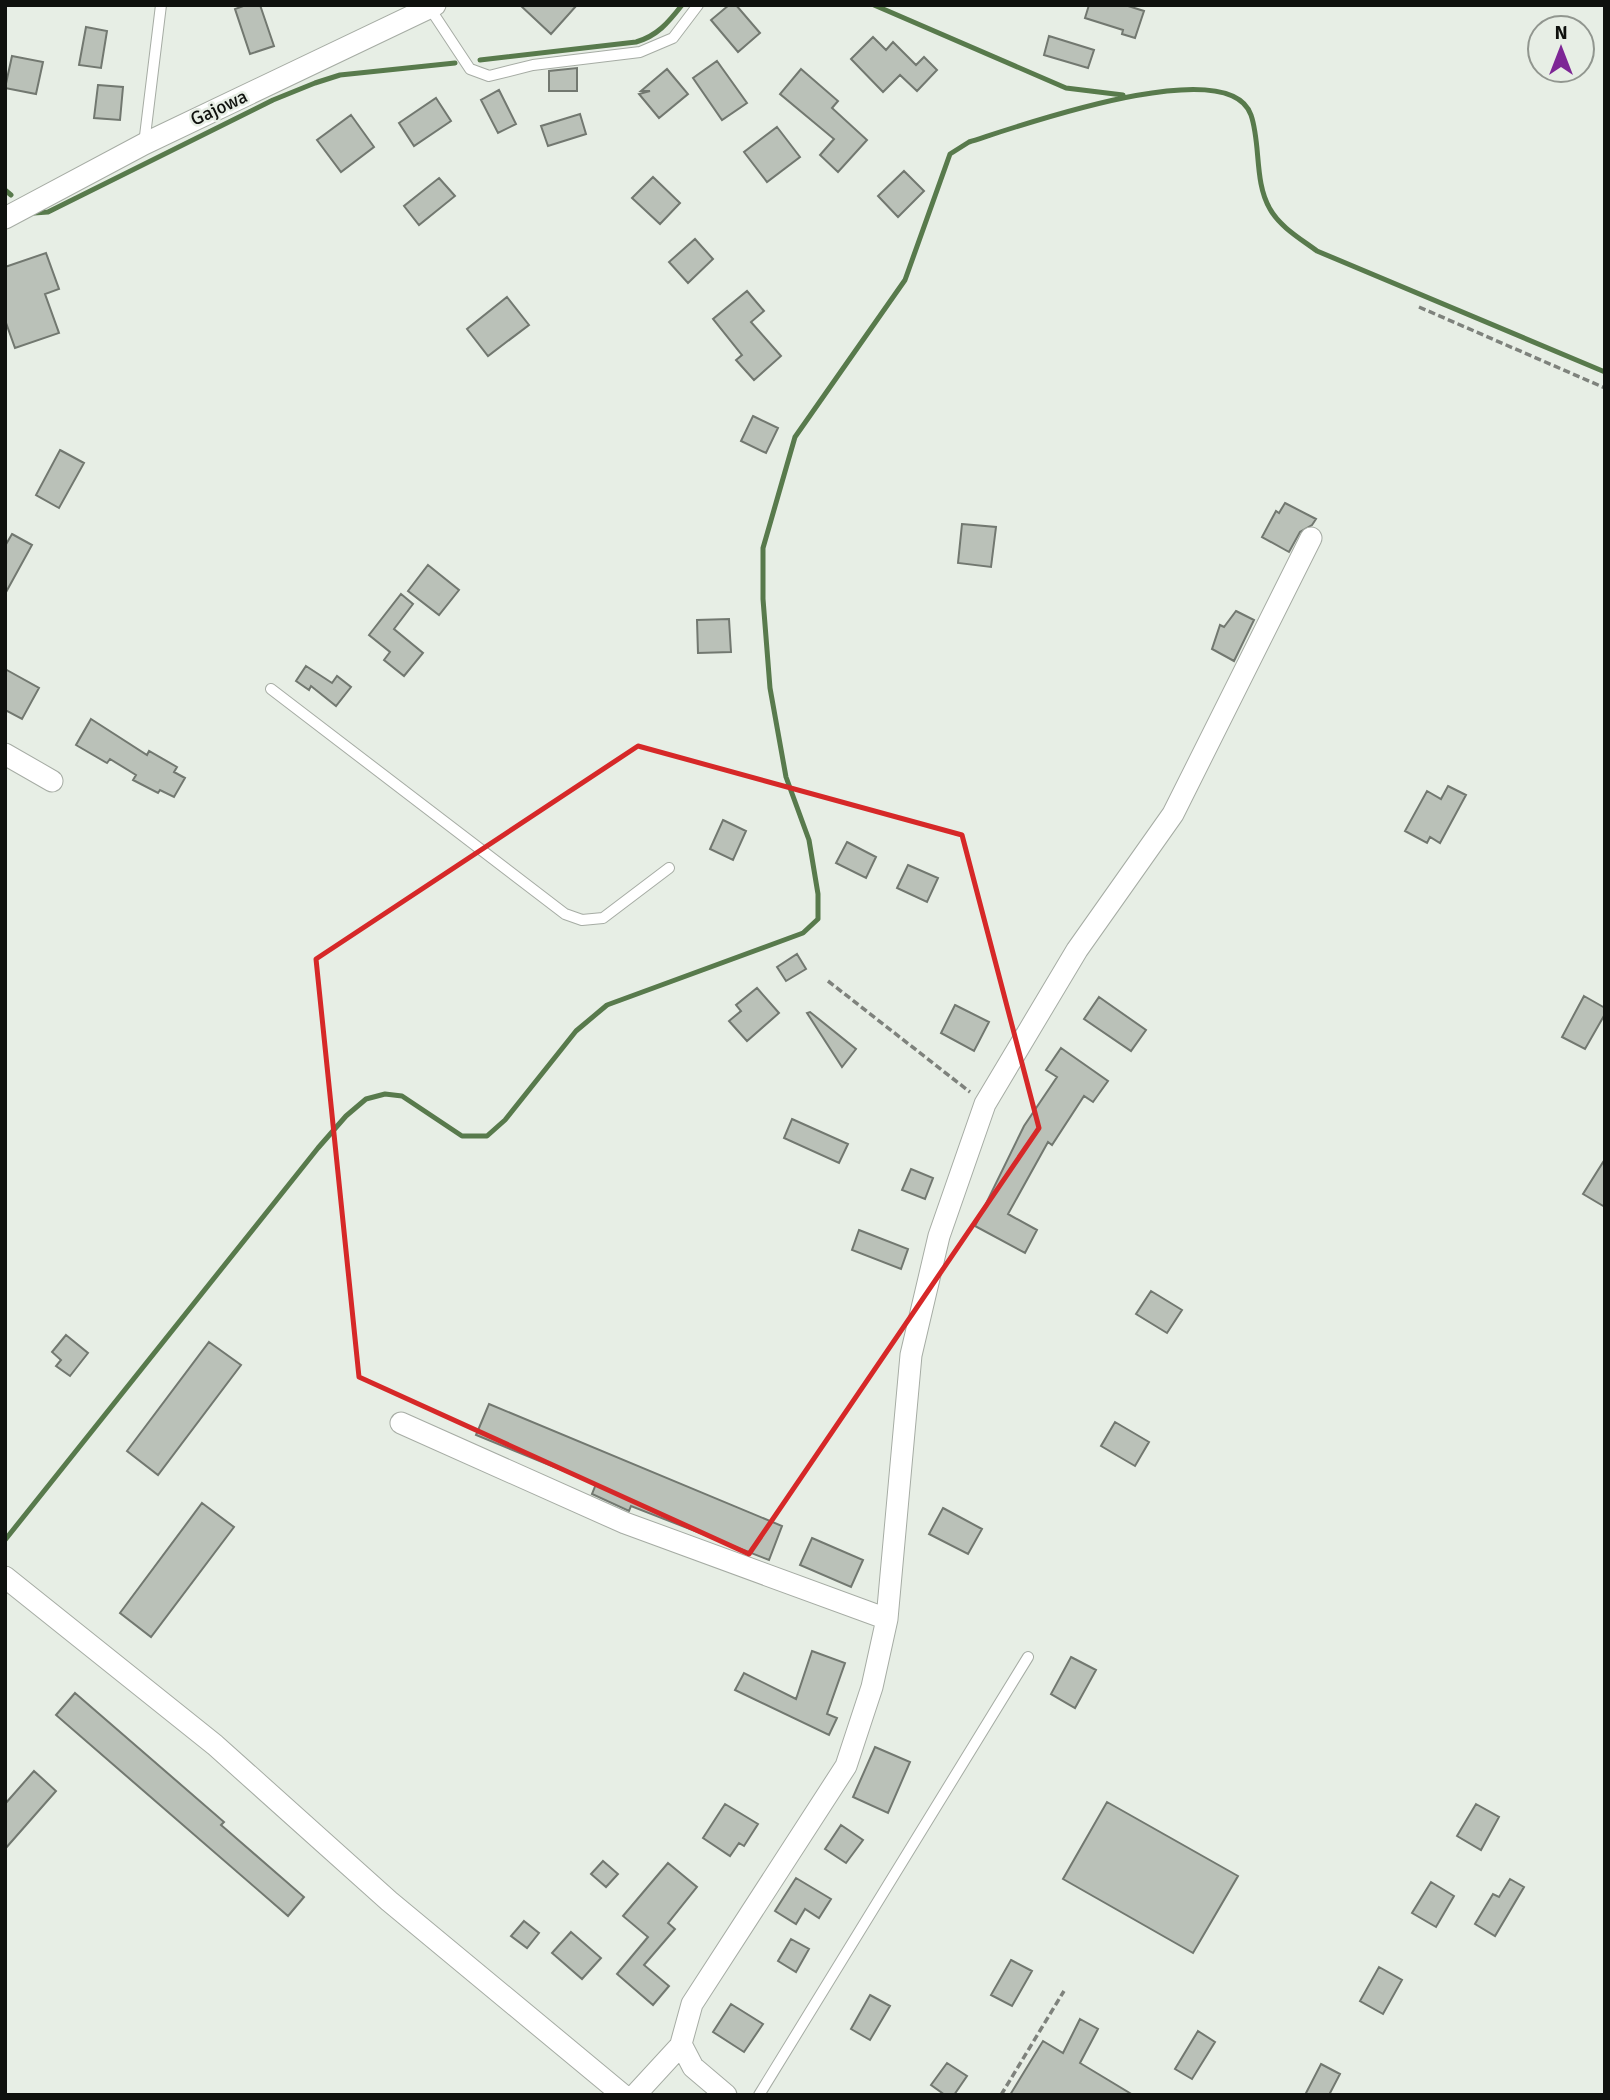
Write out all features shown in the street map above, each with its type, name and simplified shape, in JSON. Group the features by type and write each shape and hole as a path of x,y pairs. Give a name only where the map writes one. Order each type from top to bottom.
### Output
{"street":[{"name":"Gajowa","path":"5,218 144,144 433,8"},
{"path":"635,2095 681,2045 692,2004 846,1766 872,1687 887,1619 911,1355 939,1236 985,1104 1077,950 1173,814 1311,538"},
{"path":"5,754 52,781"},
{"path":"401,1423 625,1523 887,1619"},
{"path":"5,1577 215,1745 389,1901 623,2095"},
{"path":"681,2045 693,2067 726,2095"}],"lane":[{"path":"144,144 161,5"},
{"path":"433,8 470,69 489,76 533,65 640,52 673,38 698,5"},
{"path":"271,689 565,914 582,920 603,918 669,868"},
{"path":"760,2095 1028,1657"}],"path":[{"path":"1419,307 1605,388"},
{"path":"828,981 985,1104"},
{"path":"1001,2095 1064,1992"}],"highlighted area":[{"path":"638,746 962,835 1039,1128 749,1554 359,1377 316,959"}],"building":[{"path":"246,5 260,5 274,46 250,54 235,9"},
{"path":"520,5 577,5 551,34"},
{"path":"729,5 736,5 760,33 738,52 711,20"},
{"path":"1089,5 1125,5 1144,11 1135,38 1122,34 1123,30 1085,18"},
{"path":"86,27 107,31 101,68 79,65"},
{"path":"1049,36 1094,50 1088,68 1044,55"},
{"path":"873,37 886,50 893,42 916,65 924,57 937,70 917,91 900,75 883,92 851,59"},
{"path":"12,56 43,62 36,94 5,88"},
{"path":"717,61 747,103 722,120 693,78"},
{"path":"577,68 577,91 549,91 549,71"},
{"path":"667,69 688,94 659,118 639,94 650,91 641,91"},
{"path":"801,69 838,101 832,108 867,140 838,172 820,155 834,139 780,94"},
{"path":"98,85 123,87 120,120 94,118"},
{"path":"499,90 516,124 498,133 481,100"},
{"path":"436,98 451,121 414,146 399,123"},
{"path":"580,114 586,134 548,146 541,126"},
{"path":"351,115 374,147 341,172 317,140"},
{"path":"777,127 800,157 767,182 744,152"},
{"path":"904,171 924,191 898,217 878,196"},
{"path":"653,177 680,203 660,224 632,198"},
{"path":"439,178 455,196 419,225 404,206"},
{"path":"695,239 713,259 688,283 669,262"},
{"path":"46,253 59,289 45,294 59,333 15,348 5,320 5,267"},
{"path":"747,291 764,311 751,322 781,356 754,380 736,360 742,355 713,319"},
{"path":"507,297 529,325 488,356 467,329"},
{"path":"753,416 778,428 766,453 741,441"},
{"path":"60,450 84,463 59,508 36,495"},
{"path":"1285,503 1316,519 1312,525 1300,532 1289,552 1262,537 1276,511 1279,513"},
{"path":"962,524 996,527 991,567 958,563"},
{"path":"12,534 32,545 5,594 5,546"},
{"path":"428,565 459,590 439,615 408,591"},
{"path":"401,594 413,604 394,629 423,653 404,676 384,660 390,652 369,635"},
{"path":"1236,611 1254,620 1234,661 1212,649 1220,625 1224,627"},
{"path":"729,619 731,652 698,653 697,620"},
{"path":"306,666 332,683 337,676 351,687 336,706 311,686 309,690 296,681"},
{"path":"5,669 39,688 22,719 5,710"},
{"path":"91,719 147,755 149,751 177,767 174,772 185,778 174,797 160,790 158,793 133,780 136,775 110,759 107,763 76,745"},
{"path":"1448,786 1466,795 1440,843 1430,837 1427,843 1405,831 1427,791 1441,799"},
{"path":"723,820 746,831 733,860 710,849"},
{"path":"847,842 876,857 866,878 836,863"},
{"path":"908,865 938,878 927,902 897,888"},
{"path":"797,954 806,969 786,981 777,967"},
{"path":"757,988 779,1013 747,1041 729,1021 741,1011 736,1005"},
{"path":"1584,996 1605,1008 1605,1014 1585,1049 1562,1037"},
{"path":"1099,997 1146,1030 1131,1051 1084,1019"},
{"path":"955,1005 989,1022 974,1051 941,1033"},
{"path":"810,1012 856,1049 842,1067 807,1013"},
{"path":"1061,1048 1108,1081 1093,1102 1084,1096 1052,1145 1048,1142 1008,1214 1037,1230 1025,1253 975,1226 1024,1126 1057,1077 1046,1070"},
{"path":"792,1119 848,1144 839,1163 784,1138"},
{"path":"1605,1159 1605,1207 1583,1194"},
{"path":"911,1169 933,1178 925,1199 902,1190"},
{"path":"859,1230 908,1249 901,1269 852,1250"},
{"path":"1151,1291 1182,1310 1167,1333 1136,1314"},
{"path":"66,1335 88,1353 70,1376 56,1366 61,1360 52,1352"},
{"path":"209,1342 241,1365 158,1475 127,1451"},
{"path":"489,1404 782,1526 769,1560 631,1506 629,1511 592,1494 596,1484 476,1435"},
{"path":"1115,1422 1149,1442 1135,1466 1101,1446"},
{"path":"202,1503 234,1527 151,1637 120,1613"},
{"path":"943,1508 982,1529 968,1554 929,1534"},
{"path":"812,1538 863,1560 851,1587 800,1565"},
{"path":"812,1651 845,1663 827,1714 837,1718 829,1735 735,1690 744,1673 796,1699"},
{"path":"1071,1657 1096,1670 1075,1708 1051,1694"},
{"path":"75,1693 224,1822 221,1825 304,1897 288,1916 56,1715"},
{"path":"875,1747 910,1762 888,1813 853,1797"},
{"path":"34,1771 56,1791 5,1849 5,1804"},
{"path":"1107,1802 1238,1876 1193,1953 1063,1879"},
{"path":"725,1804 758,1824 744,1846 739,1843 730,1856 703,1838"},
{"path":"1476,1804 1499,1817 1481,1850 1457,1836"},
{"path":"841,1825 863,1840 846,1863 825,1849"},
{"path":"603,1861 618,1874 606,1887 591,1874"},
{"path":"668,1863 697,1887 668,1923 675,1929 644,1965 669,1986 653,2005 617,1974 648,1937 623,1916"},
{"path":"796,1878 831,1899 819,1918 805,1909 796,1924 775,1911"},
{"path":"1510,1879 1524,1887 1495,1936 1475,1924 1493,1894 1499,1897"},
{"path":"1431,1882 1454,1896 1436,1927 1412,1913"},
{"path":"524,1921 539,1933 527,1948 511,1936"},
{"path":"571,1932 601,1958 582,1979 552,1953"},
{"path":"791,1939 809,1949 796,1972 778,1961"},
{"path":"1011,1960 1032,1971 1012,2006 991,1995"},
{"path":"1379,1967 1402,1980 1383,2014 1360,2001"},
{"path":"870,1995 890,2006 870,2040 851,2029"},
{"path":"731,2004 763,2024 744,2052 713,2032"},
{"path":"1080,2019 1098,2029 1080,2063 1133,2095 1010,2095 1043,2041 1063,2053"},
{"path":"1198,2031 1215,2042 1192,2079 1175,2069"},
{"path":"947,2063 967,2076 954,2095 945,2095 931,2085"},
{"path":"1321,2064 1340,2074 1329,2095 1305,2095"}],"waterway":[{"path":"480,60 636,42 662,28 682,5"},
{"path":"874,5 1066,88 1123,95"},
{"path":"34,213 48,212 273,100 315,83 340,75 455,63"},
{"path":"5,1540 318,1148 346,1116 366,1099 385,1094 402,1096 462,1136 487,1136 505,1120 576,1031 607,1005 803,933 818,919 818,894 809,840 786,777 770,688 763,599 763,548 795,437 905,280 950,154 969,142 1072,110 1119,99 1164,91 1204,90 1234,97 1251,115 1262,187 1270,209 1285,227 1298,237 1317,251 1605,372"},
{"path":"5,190 11,195"}]}
